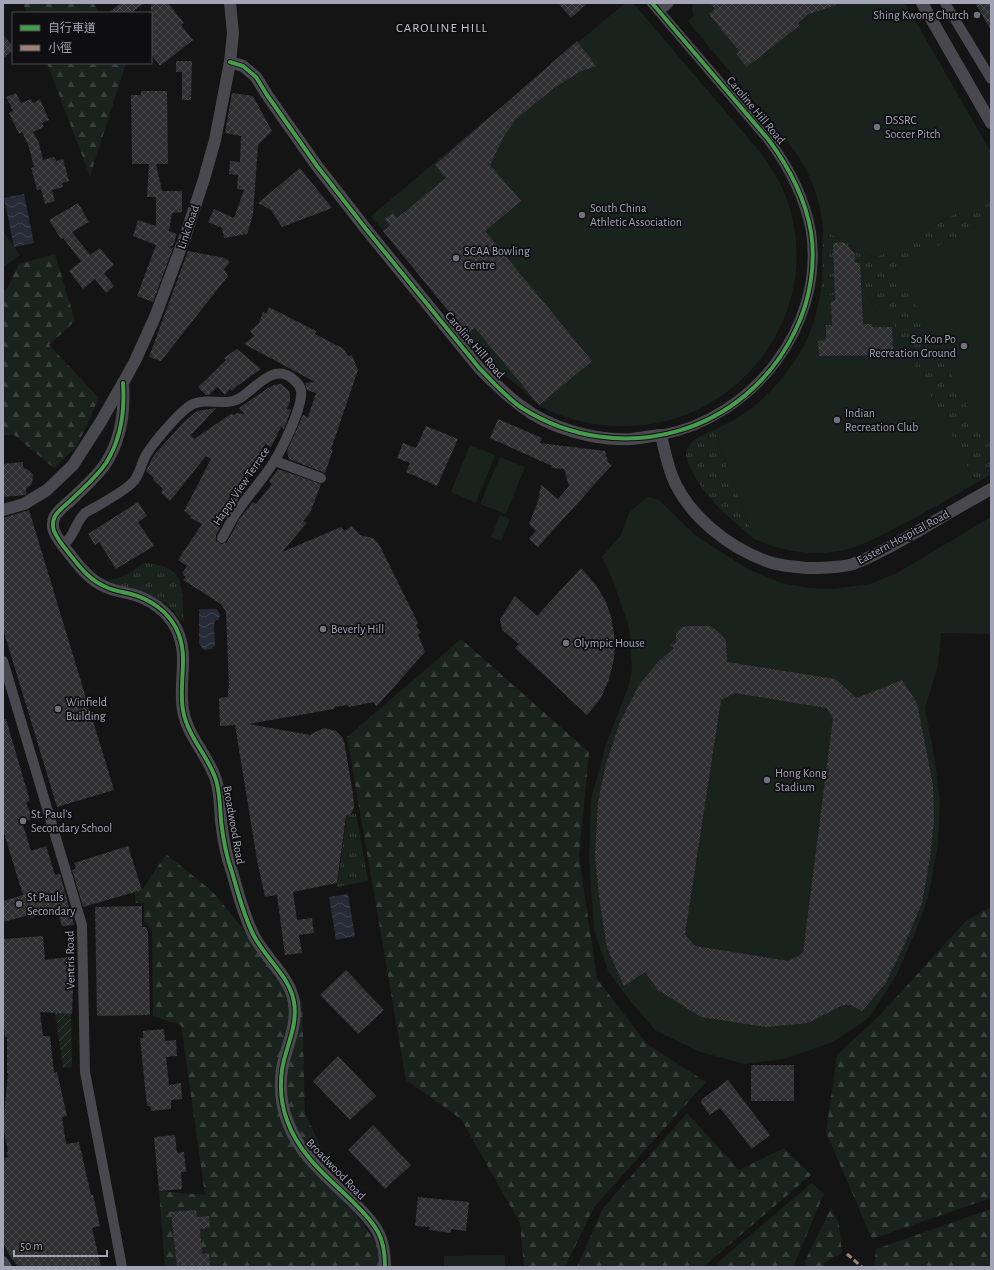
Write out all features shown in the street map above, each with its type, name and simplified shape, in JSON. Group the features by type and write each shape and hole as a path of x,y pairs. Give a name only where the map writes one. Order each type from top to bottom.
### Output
{"street":[{"path":"230,3 233,33 230,62"},
{"name":"Caroline Hill Road","path":"230,62 244,66 256,77 317,166 366,229 480,369 521,407 565,429 590,436 611,439 631,439 661,435 679,432 721,412 752,390 775,365 791,340 803,312 810,281 812,248 811,232 804,204 784,162 768,139 652,3"},
{"path":"659,11 669,3"},
{"path":"922,3 991,123"},
{"path":"945,3 991,79"},
{"name":"Link Road","path":"123,383 155,318 186,234 210,157 230,62"},
{"name":"Happy View Terrace","path":"63,545 70,540 78,520 85,513 133,482 152,446 189,406 202,401 222,403 234,401 265,379 278,374 285,374 292,377 297,382 301,395 289,433 275,461 238,510 222,538"},
{"path":"3,510 24,504 47,490 73,465 123,383"},
{"name":"Broadwood Road","path":"123,383 123,416 114,448 96,476 60,509 54,518 54,531 83,571 98,583 148,600 164,613 173,623 179,636 183,651 184,667 181,692 182,709 189,730 206,758 216,779 219,793 224,843 232,872 249,926 266,955 288,984 292,995 295,1022 284,1059 281,1082 282,1102 286,1118 297,1143 308,1157 365,1214 374,1225 384,1248 385,1267"},
{"name":"Eastern Hospital Road","path":"661,435 665,454 673,477 684,497 706,524 740,549 770,563 785,566 799,568 828,568 852,564 900,541 991,489"},
{"path":"275,461 321,478"},
{"name":"Ventris Road","path":"3,661 82,925 85,1072 122,1267"},
{"path":"3,1261 7,1267"}],"green space":[{"path":"23,3 93,3 99,12 27,12"},
{"name":"South China Athletic Association","path":"625,3 633,3 767,161 781,186 791,213 797,254 792,293 779,329 758,362 731,389 698,409 661,422 610,426 590,423 560,415 537,404 485,356 371,216"},
{"path":"693,3 905,3 991,152 991,194 875,258 823,230 817,197 806,169 794,150 688,21 694,15 692,10"},
{"path":"47,64 126,64 90,176"},
{"path":"991,194 991,474 976,483 945,425 867,295 820,296 822,283 823,230 875,258"},
{"name":"So Kon Po Recreation Ground","path":"991,219 991,426 980,431 896,267"},
{"path":"3,231 20,255 3,267"},
{"path":"55,254 75,321 49,345 99,398 77,446 54,468 14,435 3,435 3,291 8,287 19,264"},
{"name":"Indian Recreation Club","path":"867,295 877,312 887,312 976,483 909,521 868,542 849,549 836,552 808,553 781,548 754,539 714,430 738,418 753,407 775,387 784,376 793,364 807,339 814,322 820,296"},
{"path":"714,430 754,539 726,515 710,498 696,478 686,457 688,447 693,441"},
{"path":"470,445 495,455 476,503 451,492"},
{"path":"500,457 525,467 506,514 480,504"},
{"name":"Hong Kong Stadium","path":"647,497 658,499 695,535 748,569 781,583 810,588 832,589 870,584 897,573 991,517 991,634 941,633 938,665 925,708 935,761 940,804 938,845 928,898 918,926 897,974 870,1017 833,1042 784,1059 745,1064 700,1052 656,1031 631,1002 608,971 594,930 589,859 591,800 606,744 629,685 632,668 629,627 613,581 602,557 621,535 629,513"},
{"path":"500,515 510,519 501,541 491,537"},
{"path":"144,563 158,565 175,574 182,589 184,622 180,620 172,609 164,603 151,597 114,586 109,580 124,576"},
{"path":"461,639 589,752 579,856 597,979 647,1044 706,1082 594,1207 565,1267 524,1267 520,1223 461,1119 406,1080 347,737"},
{"path":"356,813 368,881 337,887 347,816"},
{"path":"166,854 212,891 302,1001 305,1113 326,1159 330,1177 393,1267 165,1267 159,1191 205,1195 181,1025 153,1016 152,933 147,923 144,923 144,903 135,903 135,892 142,890"},
{"path":"991,907 991,1198 872,1239 826,1132 837,1055 880,1015 966,921"},
{"path":"55,1013 71,1014 72,1067 63,1068"},
{"path":"687,1113 739,1170 784,1148 811,1175 703,1267 577,1267 603,1208"},
{"path":"812,1183 824,1194 793,1267 718,1267 717,1263"},
{"path":"831,1208 839,1224 842,1253 824,1263 825,1267 805,1267 805,1261"},
{"path":"991,1209 991,1267 874,1267 876,1249"},
{"path":"505,1255 505,1267 444,1267 444,1256"}],"water":[{"path":"24,194 34,243 14,247 4,198"},
{"path":"199,609 217,609 220,615 219,619 214,622 215,645 212,649 205,650 199,643"},
{"path":"348,894 355,936 336,940 329,897"}],"building":[{"path":"121,3 144,3 132,12 109,12"},
{"path":"151,3 168,3 184,23 181,25 193,40 160,66 152,55"},
{"path":"558,3 588,3 571,18"},
{"path":"710,3 835,3 836,5 809,14 798,23 800,25 747,67 736,54 739,51 709,14 715,9"},
{"path":"975,3 991,3 991,30"},
{"path":"3,35 12,45 12,51 3,59"},
{"path":"577,41 596,66 581,71 554,88 516,119 504,136 490,165 521,201 485,231 592,361 539,405 475,328 467,334 383,231 390,226 385,219 393,213 397,218 446,178 435,165"},
{"path":"176,61 192,61 191,100 182,100 182,72 176,72"},
{"path":"141,91 167,91 168,164 156,164 162,191 182,191 182,212 172,213 169,231 177,234 173,246 167,247 173,248 153,302 137,296 156,245 133,236 138,220 156,226 156,197 147,197 149,164 132,164 131,95 141,95"},
{"path":"16,93 21,103 31,99 33,103 40,99 49,120 42,123 44,127 33,132 39,143 43,160 54,157 56,161 63,159 69,181 62,183 63,187 52,190 55,201 45,204 41,189 37,190 31,168 34,167 29,147 22,132 19,134 9,113 13,111 6,97"},
{"path":"232,93 253,96 272,131 258,145 253,215 247,234 224,238 222,228 208,222 214,209 234,218 244,190 237,189 238,175 229,174 230,161 240,162 241,136 225,133"},
{"path":"300,168 332,208 282,227 271,210 258,203"},
{"path":"78,203 89,222 72,232 90,255 100,248 114,265 104,273 114,286 106,293 95,279 83,289 69,271 81,261 63,238 61,239 49,220"},
{"path":"843,242 854,253 855,263 860,263 863,324 872,324 872,327 892,327 893,355 819,356 818,341 826,340 826,325 832,325 831,301 835,301 833,243"},
{"path":"188,251 225,258 230,262 224,269 228,276 161,361 149,357"},
{"path":"269,307 316,331 315,334 344,349 348,356 352,355 358,370 331,449 333,450 325,473 289,459 287,451 303,415 308,417 316,393 307,390 305,383 315,382 244,344 254,336 250,331 259,323 263,312 266,314"},
{"path":"237,349 261,369 232,391 230,389 225,395 217,387 209,395 206,395 198,387 226,360 224,358"},
{"path":"281,384 290,394 290,401 287,409 291,410 285,426 283,430 282,425 271,447 265,444 241,491 241,496 229,512 216,535 216,541 222,544 227,542 240,518 253,502 256,504 272,484 269,481 278,469 321,484 310,513 303,521 307,523 282,552 341,527 345,531 351,526 360,535 373,538 379,544 418,623 416,625 421,633 418,634 425,652 376,707 374,702 349,707 347,705 335,707 334,709 249,724 310,735 324,728 336,731 344,741 353,794 354,808 351,814 346,816 337,883 293,892 297,920 312,918 314,933 299,935 302,953 285,955 277,895 265,897 257,860 235,725 220,726 219,698 228,697 229,688 226,612 221,604 183,580 186,577 182,573 187,566 178,560 202,524 190,518 191,516 184,511 211,459 206,456 170,501 161,493 163,489 146,471 154,455 184,422 197,411 216,408 191,435 194,439 231,414 245,414 239,408 268,388"},
{"path":"498,419 542,438 540,443 605,451 608,462 612,465 538,547 529,539 536,531 529,524 538,501 541,485 558,499 569,486 564,469 551,468 552,466 490,438"},
{"path":"426,426 458,439 437,486 406,472 410,463 397,458 403,443 416,448"},
{"path":"23,462 23,467 33,474 32,484 26,489 25,495 3,497 3,464"},
{"path":"138,502 147,516 138,522 154,546 116,569 99,542 95,545 88,534"},
{"name":"Winfield Building","path":"29,510 114,790 57,807 3,629 3,518"},
{"name":"Olympic House","path":"581,568 596,585 605,600 611,616 615,640 614,659 609,679 601,698 587,715 515,648 519,644 502,630 500,619 515,596 537,616"},
{"path":"710,626 719,632 726,640 727,662 835,679 857,698 902,680 917,703 933,785 934,821 930,858 922,903 906,941 885,984 862,1011 851,1005 843,1005 808,1023 766,1027 701,1017 658,990 645,972 624,986 607,948 599,896 595,855 598,802 606,764 620,722 639,685 658,662 674,648 670,645 676,643 676,633 682,627","holes":["735,693 826,708 833,718 803,953 789,961 695,946 685,934 721,700"]},
{"name":"St. Paul's Secondary School","path":"3,719 6,719 30,801 26,802 32,819 22,822 31,851 46,846 55,875 60,874 74,925 62,926 57,909 30,918 29,915 3,922 3,901 23,895 3,830"},
{"path":"128,846 142,890 83,907 72,870 76,869 74,863"},
{"path":"142,906 142,927 146,927 148,932 150,1015 97,1016 95,907"},
{"path":"43,936 45,960 74,956 72,1014 40,1012 43,1036 50,1036 54,1073 57,1072 67,1116 62,1117 66,1144 79,1142 91,1195 93,1195 100,1226 92,1228 101,1267 19,1267 11,1258 3,1243 3,1165 4,1158 8,1157 6,1152 8,1152 3,1126 8,1073 7,1037 5,1037 3,1017 3,939"},
{"path":"346,970 384,1010 358,1034 320,995"},
{"path":"164,1029 165,1041 176,1040 177,1056 166,1057 169,1085 181,1083 182,1099 171,1100 171,1109 151,1111 150,1106 147,1106 140,1038 143,1038 143,1031"},
{"path":"338,1056 376,1096 350,1120 313,1081"},
{"path":"751,1065 794,1065 794,1101 751,1101"},
{"path":"728,1080 770,1135 752,1149 720,1108 710,1115 701,1103 702,1099"},
{"path":"373,1125 411,1165 385,1189 348,1150"},
{"path":"175,1135 177,1153 184,1152 186,1172 181,1172 182,1189 159,1191 154,1137"},
{"path":"418,1197 469,1202 466,1231 451,1229 451,1233 429,1230 430,1227 415,1226"},
{"path":"196,1210 197,1217 209,1216 210,1228 200,1229 202,1254 209,1253 210,1267 177,1267 171,1212"}],"marked path":[{"path":"847,1254 862,1267"}],"cycle path":[{"path":"230,62 243,66 256,77 317,166 366,229 480,369 506,395 522,408 560,427 599,437 639,438 677,431 714,416 746,394 774,365 801,318 811,282 813,257 811,232 805,207 783,160 768,139 652,3"},
{"path":"123,383 121,424 111,454 98,474 62,508 54,518 54,531 60,542 94,581 109,588 138,596 151,602 168,616 176,628 180,638 183,659 182,699 185,719 216,780 225,847 247,921 254,936 283,976 292,993 295,1015 281,1078 281,1095 284,1112 292,1132 305,1153 362,1211 375,1227 383,1245 385,1267"}],"place":[{"name":"Shing Kwong Church","path":"977,15"},
{"name":"DSSRC Soccer Pitch","path":"877,127"},
{"name":"South China Athletic Association","path":"582,215"},
{"name":"SCAA Bowling Centre","path":"456,258"},
{"name":"So Kon Po Recreation Ground","path":"964,346"},
{"name":"Indian Recreation Club","path":"837,420"},
{"name":"Beverly Hill","path":"323,629"},
{"name":"Olympic House","path":"566,643"},
{"name":"Winfield Building","path":"58,709"},
{"name":"Hong Kong Stadium","path":"767,780"},
{"name":"St. Paul's Secondary School","path":"23,821"},
{"name":"St Pauls Secondary","path":"19,904"}],"district":[{"name":"CAROLINE HILL","path":"442,27"}]}
